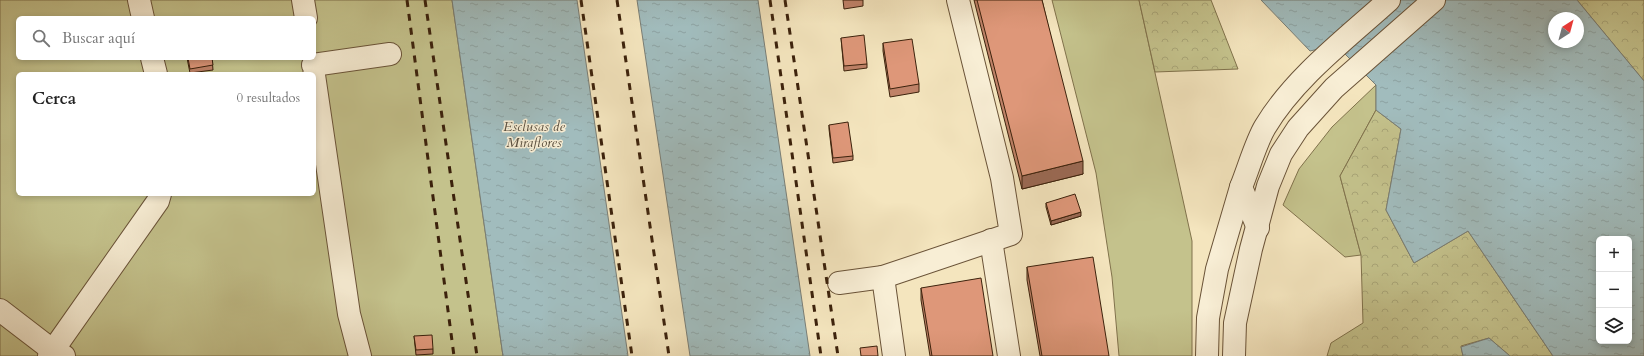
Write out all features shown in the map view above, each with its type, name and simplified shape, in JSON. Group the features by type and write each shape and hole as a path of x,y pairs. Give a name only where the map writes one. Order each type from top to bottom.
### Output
{"lane":[{"path":"139,0 143,16"},
{"path":"303,0 306,16"},
{"path":"839,283 883,277 1011,234 1002,178 958,0"},
{"path":"1207,356 1208,318 1217,269 1241,187 1264,129 1283,99 1310,71 1389,0"},
{"path":"1234,356 1235,323 1251,249 1258,228 1268,186 1281,154 1298,128 1334,88 1434,0"},
{"path":"313,68 390,54"},
{"path":"152,60 156,72"},
{"path":"316,88 349,314 360,356"},
{"path":"1241,187 1258,228"},
{"path":"0,310 55,354 158,201 159,196"},
{"path":"991,240 1009,356"},
{"path":"883,277 894,356"}],"green space":[{"path":"0,0 452,0 503,356 0,356"},
{"path":"1052,0 1139,0 1192,241 1192,356 1119,356 1112,277 1096,173"},
{"path":"1139,0 1211,0 1238,69 1155,72"},
{"path":"1577,0 1644,0 1644,81"},
{"path":"1376,85 1376,110 1340,176 1361,255 1345,257 1283,205 1299,169 1332,127"},
{"path":"1376,110 1401,129 1386,210 1414,263 1468,231 1553,356 1510,356 1489,338 1461,346 1463,356 1327,356 1331,343 1363,323 1361,255 1340,176"}],"water":[{"name":"Esclusas de Miraflores","path":"452,0 577,0 628,356 503,356"},
{"path":"637,0 758,0 810,356 690,356"},
{"path":"1261,0 1577,0 1644,81 1644,356 1553,356 1468,231 1414,263 1386,210 1401,129 1376,110 1376,85 1336,45 1310,51"},
{"path":"1489,338 1510,356 1463,356 1461,347"}],"building":[{"path":"977,0 1042,0 1083,161 1022,176"},
{"path":"864,35 867,64 844,66 841,38"},
{"path":"912,39 919,84 890,89 883,43"},
{"path":"188,60 212,60 213,65 190,69"},
{"path":"848,122 853,156 833,158 829,125"},
{"path":"1075,194 1081,212 1051,221 1046,203"},
{"path":"1093,257 1109,356 1042,356 1027,267"},
{"path":"981,278 993,356 932,356 921,288"},
{"path":"432,335 433,349 416,350 414,336"},
{"path":"877,346 878,356 861,356 860,348"}],"railway":[{"path":"407,0 454,356"},
{"path":"425,0 477,356"},
{"path":"581,0 632,356"},
{"path":"617,0 669,356"},
{"path":"770,0 821,356"},
{"path":"785,0 838,356"}]}
